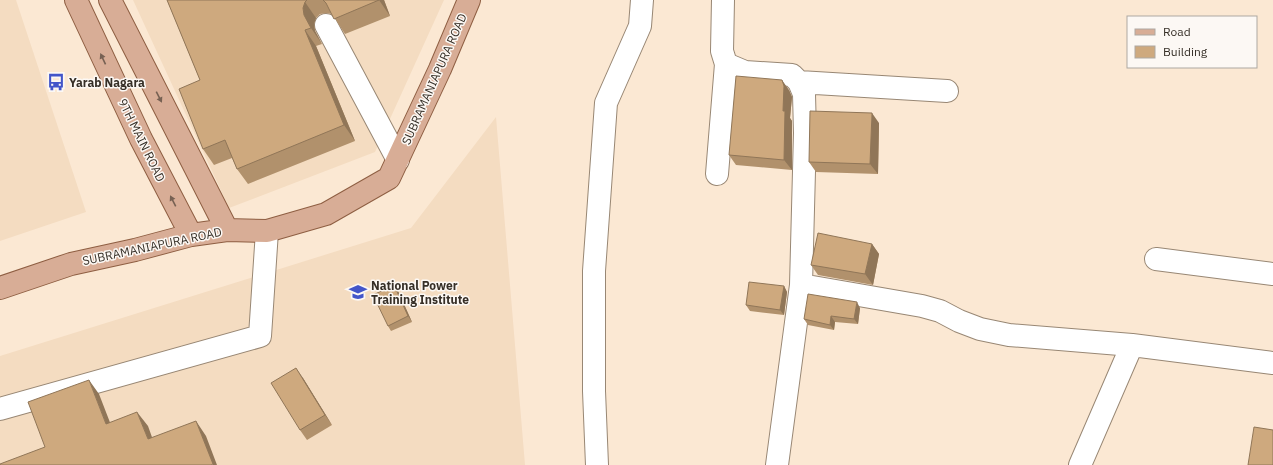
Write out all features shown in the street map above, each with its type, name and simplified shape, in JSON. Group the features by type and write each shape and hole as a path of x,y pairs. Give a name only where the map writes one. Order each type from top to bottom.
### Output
{"main road":[{"name":"9TH MAIN ROAD","path":"76,0 141,139 191,235"},
{"path":"110,0 227,230"},
{"name":"SUBRAMANIAPURA ROAD","path":"0,288 72,264 135,250 191,235 227,230 267,231 326,214 390,178 440,70 469,0"}],"street":[{"path":"597,465 594,391 594,271 606,103 640,26 642,0"},
{"path":"717,174 726,64 722,51 723,0"},
{"path":"326,25 398,160"},
{"path":"726,64 745,72 792,75 800,82 804,94 805,133 801,285 777,465"},
{"path":"800,82 947,91"},
{"path":"0,409 260,336 267,231"},
{"path":"1156,258 1273,274"},
{"path":"801,285 922,306 980,329 1009,335 1132,345 1273,363"},
{"path":"1080,465 1132,345"}],"shaded area":[{"path":"0,0 16,0 86,212 0,241"},
{"path":"133,0 444,0 375,152 229,208"},
{"name":"National Power Training Institute","path":"496,117 525,465 0,465 0,356 411,228"}],"building":[{"path":"167,0 307,0 303,8 304,15 311,28 305,30 344,125 237,169 225,140 203,149 179,89 200,80"},
{"path":"323,0 379,0 334,19"},
{"path":"736,76 782,80 784,86 783,111 785,111 784,160 729,155"},
{"path":"810,111 872,113 870,164 809,162"},
{"path":"818,233 872,244 865,274 811,265"},
{"path":"749,282 784,286 780,310 746,305"},
{"path":"394,285 408,316 388,326 373,295"},
{"path":"808,294 857,302 854,319 831,316 830,325 804,319"},
{"path":"296,368 325,415 300,430 271,383"},
{"path":"89,380 106,424 137,412 148,439 196,421 213,464 0,465 45,447 28,402"},
{"path":"1254,427 1273,430 1273,465 1248,465"}],"place":[{"name":"Yarab Nagara","path":"56,82"},
{"name":"National Power Training Institute","path":"358,292"}]}
